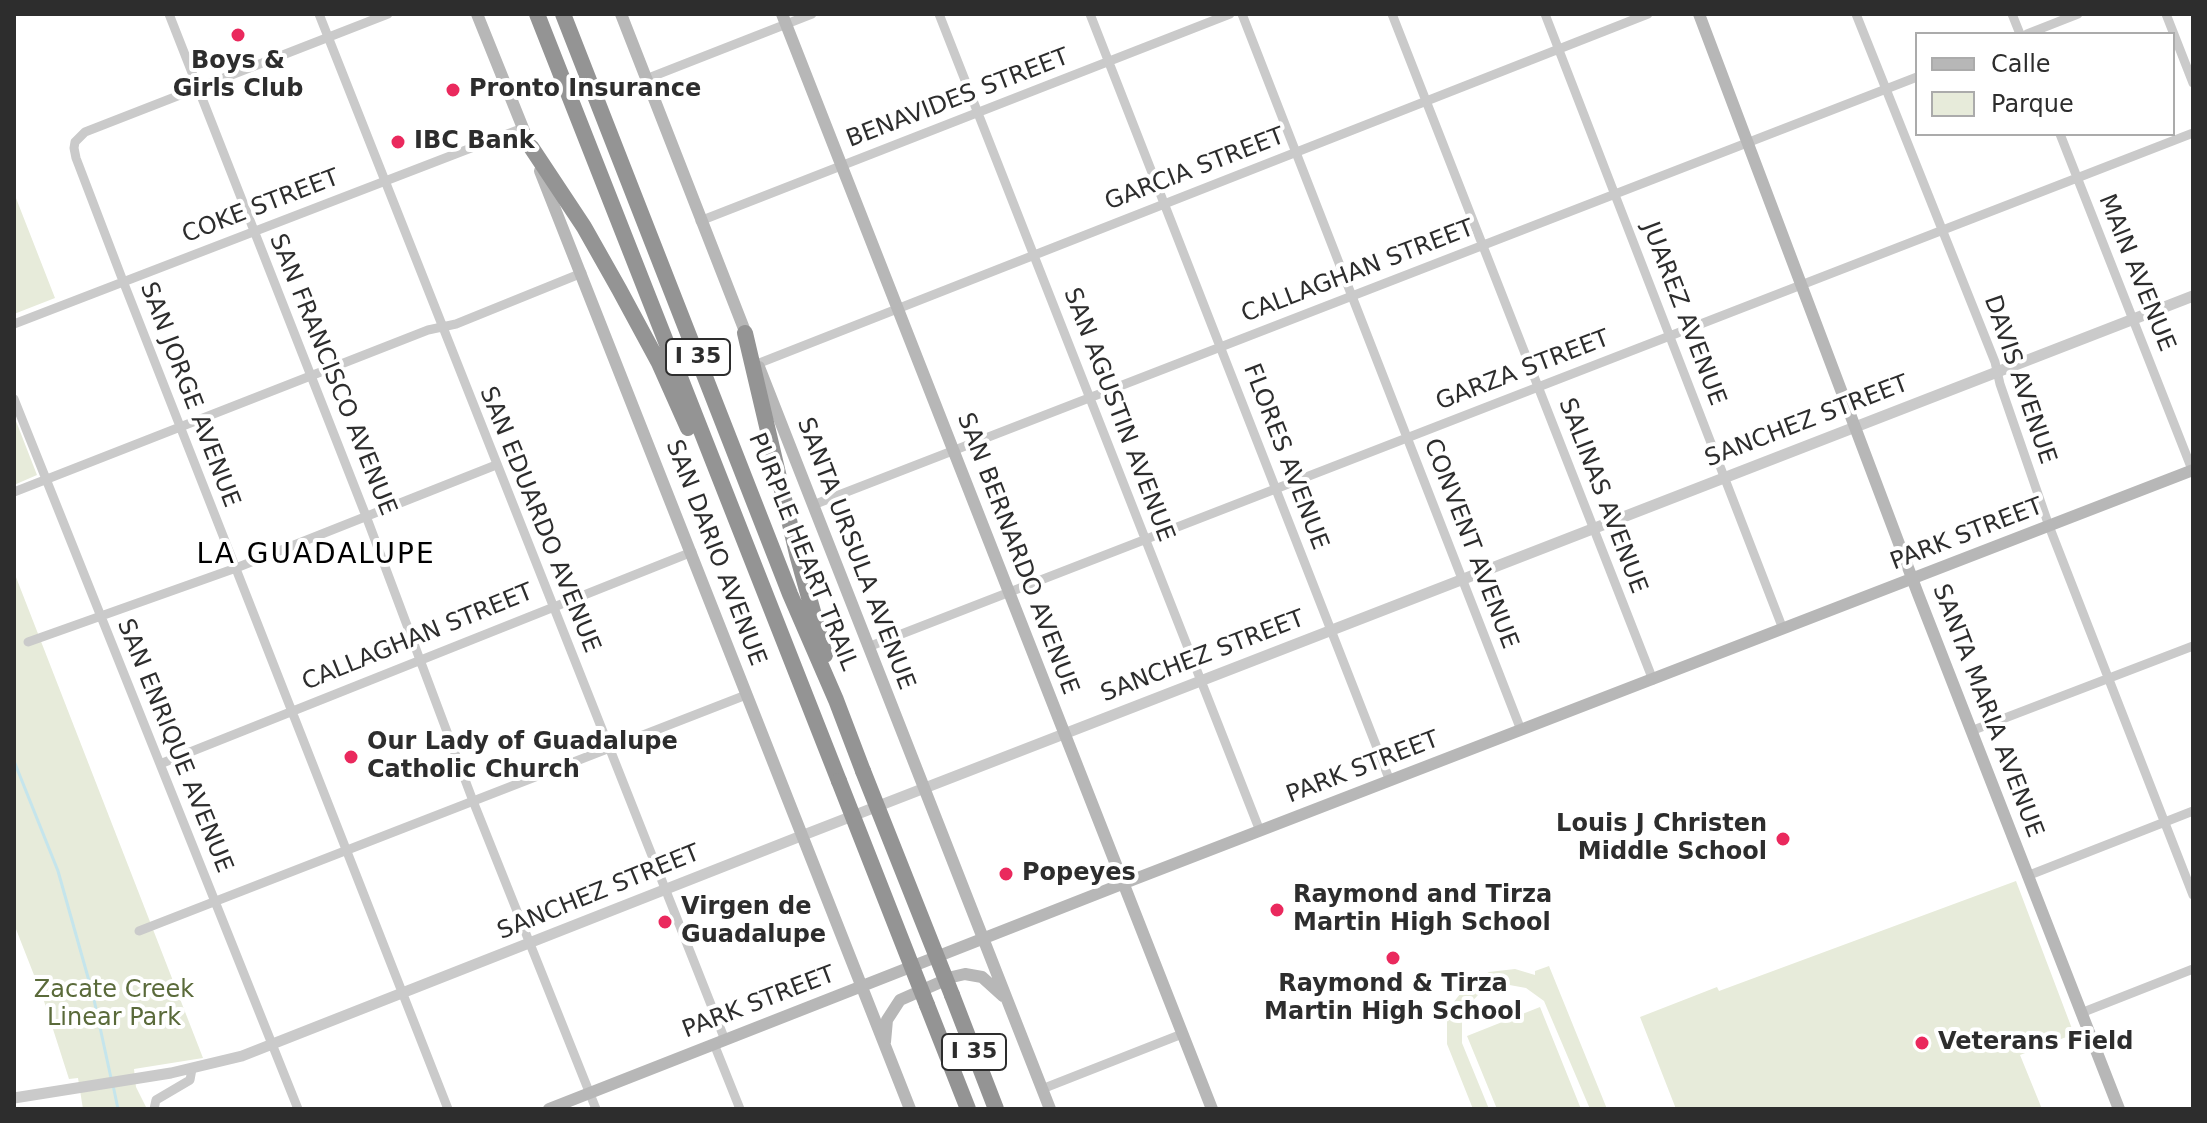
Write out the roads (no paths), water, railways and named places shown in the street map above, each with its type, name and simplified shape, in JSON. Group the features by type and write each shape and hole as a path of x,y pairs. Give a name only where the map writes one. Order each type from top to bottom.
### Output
{"highway":[{"name":"PURPLE HEART TRAIL","path":"537,14 968,1109"},
{"name":"PURPLE HEART TRAIL","path":"563,14 784,580 836,700 996,1109"},
{"path":"531,147 584,227 619,289 734,516"},
{"path":"745,333 797,554 836,700"}],"main road":[{"name":"SAN DARIO AVENUE","path":"477,14 582,273 910,1109"},
{"name":"SANTA URSULA AVENUE","path":"621,14 1050,1109"},
{"name":"SANTA MARIA AVENUE","path":"1699,14 1912,580 2119,1109"},
{"name":"SAN BERNARDO AVENUE","path":"784,19 1212,1109"},
{"name":"PARK STREET","path":"549,1109 1122,884 2193,471"},
{"path":"885,1046 891,1010 910,994 965,974 982,977 1005,998"}],"street":[{"name":"SAN FRANCISCO AVENUE","path":"169,14 366,516 473,801 596,1109"},
{"name":"SAN EDUARDO AVENUE","path":"319,14 665,891 740,1109"},
{"path":"198,89 388,14"},
{"path":"646,79 784,19 812,14"},
{"name":"SAN AGUSTIN AVENUE","path":"939,14 1260,831"},
{"name":"FLORES AVENUE","path":"1090,14 1390,781"},
{"name":"BENAVIDES STREET","path":"700,221 1230,14"},
{"name":"CONVENT AVENUE","path":"1242,14 1521,730"},
{"name":"SALINAS AVENUE","path":"1392,14 1653,680"},
{"name":"JUAREZ AVENUE","path":"1545,14 1783,629"},
{"name":"GARCIA STREET","path":"757,364 1648,14"},
{"name":"DAVIS AVENUE","path":"1856,14 1995,362 2049,526 2193,895"},
{"path":"2032,32 2078,14"},
{"path":"2175,37 2193,83"},
{"name":"CALLAGHAN STREET","path":"813,505 1915,78"},
{"name":"SAN JORGE AVENUE","path":"198,89 85,132 75,142 76,158 448,1109"},
{"name":"COKE STREET","path":"14,324 523,128"},
{"name":"GARZA STREET","path":"868,647 2193,133"},
{"name":"MAIN AVENUE","path":"2061,136 2193,471"},
{"path":"14,492 582,273"},
{"name":"SANCHEZ STREET","path":"14,1098 192,1069 273,1045 801,836 2193,296"},
{"name":"SAN ENRIQUE AVENUE","path":"14,399 298,1109"},
{"path":"28,642 236,568 496,465"},
{"name":"CALLAGHAN STREET","path":"160,764 692,552"},
{"path":"1971,731 2193,646"},
{"path":"139,931 746,695"},
{"path":"2027,876 2193,811"},
{"path":"2081,1013 2193,969"},
{"path":"1042,1089 1182,1034"},
{"path":"154,1109 156,1100 190,1080 192,1069"}],"waterway":[{"path":"14,761 58,871 93,995 111,1078"},
{"path":"113,1085 118,1109"}],"place":[{"name":"Boys & Girls Club","path":"238,35"},
{"name":"Pronto Insurance","path":"453,90"},
{"name":"IBC Bank","path":"398,142"},
{"name":"Our Lady of Guadalupe Catholic Church","path":"351,757"},
{"name":"Louis J Christen Middle School","path":"1783,839"},
{"name":"Popeyes","path":"1006,874"},
{"name":"Raymond and Tirza Martin High School","path":"1277,910"},
{"name":"Virgen de Guadalupe","path":"665,922"},
{"name":"Raymond & Tirza Martin High School","path":"1393,958"},
{"name":"Veterans Field","path":"1922,1043"}],"district":[{"name":"LA GUADALUPE","path":"316,556"}],"park label":[{"name":"Zacate Creek Linear Park","path":"114,1005"}]}
